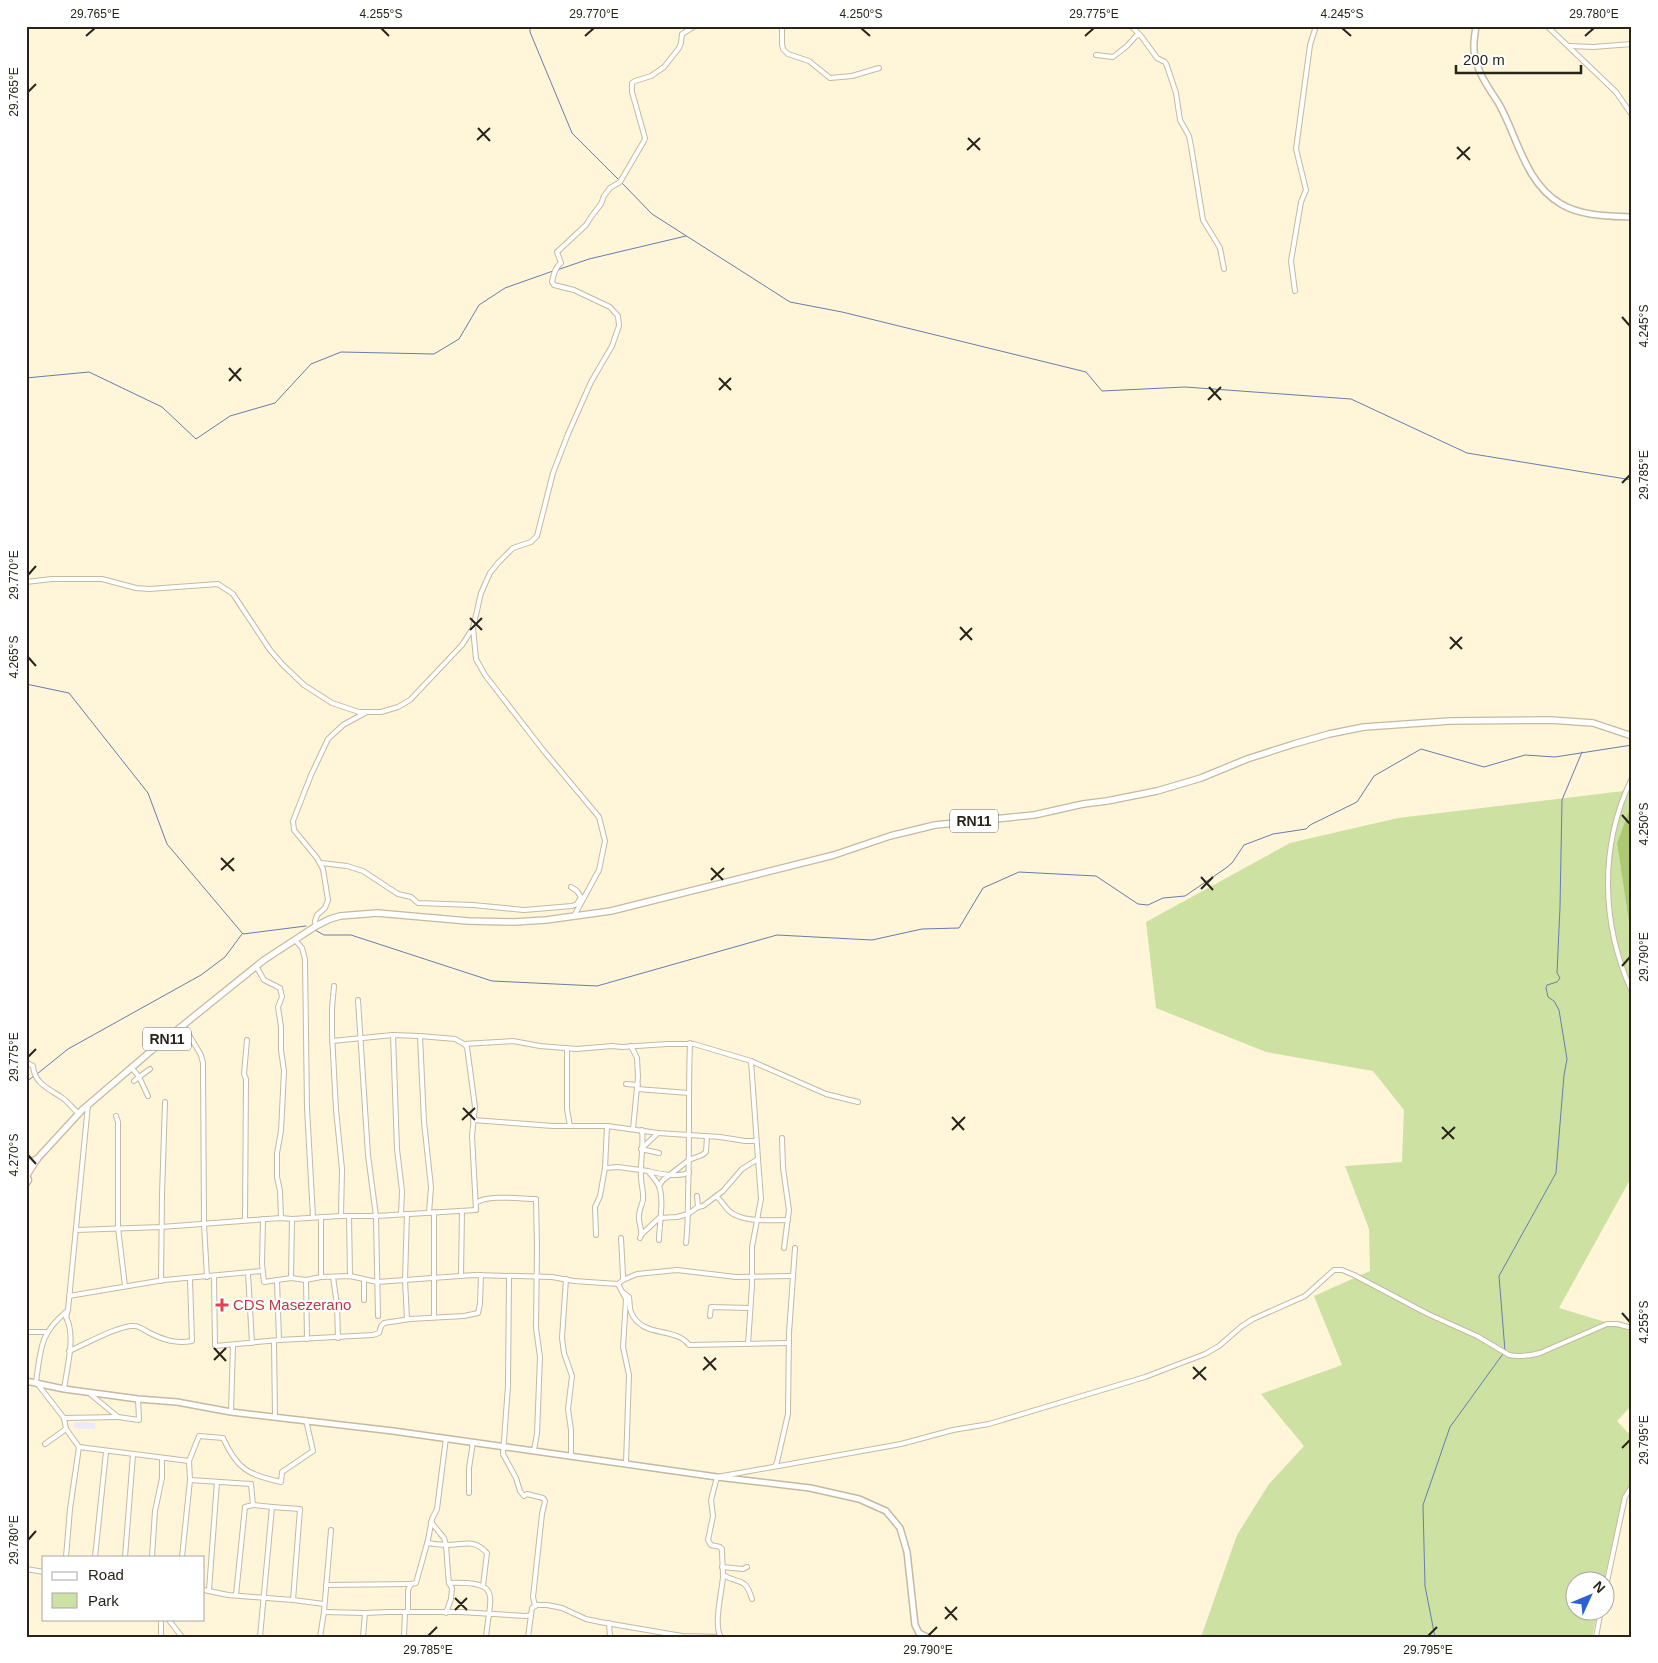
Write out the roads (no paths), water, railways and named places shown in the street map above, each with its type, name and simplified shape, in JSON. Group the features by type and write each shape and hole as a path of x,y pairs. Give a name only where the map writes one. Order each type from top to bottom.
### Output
{"highway":[{"path":"26,1183 27,1175"}],"main road":[{"path":"1476,26 1473,40 1476,64 1508,122 1527,167 1544,190 1560,204 1576,211 1632,218"},
{"name":"RN11","path":"27,1175 37,1159 79,1114 132,1068 256,966 316,926 340,916 364,912 494,922 546,920 611,911 834,855 890,836 935,825 1034,815 1157,790 1201,778 1247,759 1294,744 1364,727 1440,721 1550,720 1593,723 1632,736"},
{"name":"RN11","path":"26,1167 37,1159"},
{"path":"26,1381 64,1388 176,1402 231,1412 305,1419 717,1477 810,1488 859,1498 886,1510 900,1528 906,1552 915,1625 919,1632 927,1637"}],"street":[{"path":"574,916 599,870 605,841 599,817 596,811 543,750 485,675 476,659 473,628 481,593 490,573 512,548 531,542 537,536 553,473 568,434 590,382 612,346 619,326 618,316 610,308 574,290 554,286 552,282 553,277 560,263 557,252 586,225 610,188 620,182 644,141 632,92 632,83 651,76 664,67 679,48 682,34 695,26"},
{"path":"782,26 783,49 788,54 809,62 830,78 852,76 879,68"},
{"path":"1131,26 1157,58 1165,62 1169,70 1176,93 1180,120 1189,136 1203,220 1220,248 1224,269"},
{"path":"1295,291 1292,259 1301,202 1306,190 1296,149 1310,45 1316,26"},
{"path":"1547,26 1616,92 1632,115"},
{"path":"1096,55 1113,57 1136,36 1141,36"},
{"path":"1567,46 1593,47 1632,44"},
{"path":"26,582 102,579 130,587 149,589 218,584 233,594 270,650 304,685 332,703 365,713"},
{"path":"316,926 317,915 325,908 328,900 321,863 294,830 293,822 328,739 343,725 365,713 391,710 410,700 462,645 473,628"},
{"path":"1632,778 1614,828 1607,891 1615,949 1632,992"},
{"path":"321,863 347,866 363,872 398,894 411,897 418,903 474,905 524,910 572,906 578,904 581,897 578,891 571,887"},
{"path":"295,940 302,948 305,959 307,1108 313,1217"},
{"path":"256,966 264,980 279,987 282,997 278,1007 284,1071 281,1131 277,1152 277,1177 281,1199 281,1218"},
{"path":"1625,977 1632,975"},
{"path":"334,986 332,1041 342,1169 341,1216"},
{"path":"358,1000 368,1155 376,1216 378,1316"},
{"path":"184,1025 201,1055 203,1063 204,1224 207,1277"},
{"path":"332,1041 393,1035 455,1040 464,1044 513,1041 567,1048 690,1043 751,1061 826,1094 858,1102"},
{"path":"393,1035 397,1149 402,1191 401,1214"},
{"path":"420,1036 424,1122 431,1187 434,1317"},
{"path":"245,1220 246,1079 244,1074 247,1040"},
{"path":"686,1243 690,1135 688,1114 690,1043"},
{"path":"76,1230 161,1227 281,1218 376,1216 476,1210 472,1136 475,1107 474,1092 469,1054 464,1044"},
{"path":"631,1046 637,1058 637,1087 633,1130"},
{"path":"567,1048 567,1109 570,1126"},
{"path":"748,1344 752,1247 761,1199 751,1061"},
{"path":"26,1062 33,1066 34,1075 44,1087 63,1098 79,1114"},
{"path":"132,1068 139,1077 148,1096"},
{"path":"134,1081 150,1069"},
{"path":"626,1084 689,1094"},
{"path":"161,1281 161,1227 166,1102"},
{"path":"64,1388 71,1338 70,1324 66,1317 88,1105"},
{"path":"116,1116 118,1122 118,1228 125,1286"},
{"path":"473,1120 570,1126 607,1126 658,1133 707,1136 737,1141 756,1141"},
{"path":"596,1235 595,1207 600,1196 605,1168 607,1126"},
{"path":"642,1130 642,1170 640,1175 643,1201 638,1216 641,1236 659,1218 688,1214 703,1206 716,1196 742,1169 758,1159"},
{"path":"641,1149 658,1133"},
{"path":"659,1186 663,1180 689,1160 706,1152 707,1136"},
{"path":"782,1138 783,1168 789,1210 784,1248"},
{"path":"641,1149 659,1154"},
{"path":"605,1168 642,1170 658,1174 683,1176 689,1172"},
{"path":"648,1171 659,1186 662,1201 659,1218 659,1240"},
{"path":"697,1196 698,1207"},
{"path":"716,1196 723,1201 730,1212 742,1217 788,1220"},
{"path":"475,1204 481,1199 536,1199 536,1328 540,1363 538,1434 534,1450"},
{"path":"462,1211 462,1275"},
{"path":"407,1214 405,1280 407,1319"},
{"path":"349,1216 350,1276"},
{"path":"321,1217 321,1277"},
{"path":"291,1278 292,1219"},
{"path":"263,1220 262,1271 264,1282 291,1278 306,1280 321,1277 350,1276 377,1282 480,1275 537,1276 618,1284 637,1274 677,1270 736,1276 793,1276"},
{"path":"621,1238 623,1280"},
{"path":"775,1466 788,1414 789,1343 795,1248"},
{"path":"534,1606 556,1607 586,1619 682,1636 721,1637 718,1633 718,1612 723,1575 722,1548 713,1546 708,1542 713,1516 711,1500 717,1477 901,1444 953,1430 989,1424 1145,1377 1205,1354 1219,1346 1242,1326 1254,1319 1306,1296 1328,1274 1337,1269 1354,1275 1422,1311 1468,1331 1504,1352 1516,1356 1540,1353 1607,1324 1632,1328"},
{"path":"69,1296 161,1281 262,1271"},
{"path":"248,1272 252,1343"},
{"path":"214,1277 216,1346 277,1340 373,1335 378,1333 384,1323 407,1319 464,1316 478,1313 480,1304 480,1275"},
{"path":"509,1276 508,1386 503,1454 524,1496 527,1494 544,1498 545,1501 533,1597 534,1606 532,1608 528,1637"},
{"path":"333,1277 337,1305 338,1338"},
{"path":"69,1351 131,1326 140,1327 170,1341 179,1343 192,1341 190,1279"},
{"path":"566,1279 562,1338 564,1353 572,1376 568,1409 571,1430 570,1455"},
{"path":"275,1416 277,1280"},
{"path":"306,1280 307,1339"},
{"path":"364,1280 364,1300"},
{"path":"618,1284 629,1297 632,1315 644,1327 680,1336 689,1345 789,1343"},
{"path":"624,1293 626,1311 623,1347 629,1367 626,1463"},
{"path":"710,1316 712,1307 750,1308"},
{"path":"68,1310 47,1332 40,1350 36,1382 64,1418 66,1429 79,1447 189,1462"},
{"path":"26,1332 47,1332"},
{"path":"231,1412 233,1345"},
{"path":"86,1391 118,1417"},
{"path":"64,1418 118,1417 139,1420 138,1398"},
{"path":"182,1556 190,1480 189,1462 199,1436 223,1438 231,1455 248,1472 281,1482 282,1472 312,1451 305,1419"},
{"path":"45,1444 66,1429"},
{"path":"326,1586 416,1583 431,1522 437,1509 446,1438"},
{"path":"469,1493 469,1468 473,1442"},
{"path":"66,1556 70,1509 79,1447"},
{"path":"95,1556 106,1452"},
{"path":"125,1556 133,1455"},
{"path":"152,1556 154,1511 162,1478 162,1459"},
{"path":"190,1480 251,1484 252,1505"},
{"path":"217,1482 206,1590 228,1595 324,1604"},
{"path":"1609,1570 1625,1496 1632,1486"},
{"path":"236,1595 245,1507 252,1505 300,1509 293,1600"},
{"path":"260,1637 272,1507"},
{"path":"431,1522 444,1538 446,1545 449,1583 452,1588 451,1600 446,1613"},
{"path":"320,1637 331,1530"},
{"path":"427,1543 446,1545 472,1543 480,1545 487,1553 483,1586"},
{"path":"722,1567 743,1569 747,1567"},
{"path":"26,1569 42,1572"},
{"path":"723,1575 745,1584 750,1589 752,1599"},
{"path":"449,1583 476,1584 489,1590 491,1594 486,1637"},
{"path":"404,1637 408,1590 411,1584"},
{"path":"324,1612 531,1615"},
{"path":"364,1637 365,1613"},
{"path":"161,1620 161,1637"},
{"path":"169,1620 182,1637"},
{"path":"1596,1637 1599,1620"},
{"path":"609,1623 610,1637"}],"waterway":[{"path":"530,26 530,32 572,133 619,180"},
{"path":"622,183 652,214 790,302 842,312 1086,372 1102,391 1185,387 1351,399 1467,453 1632,480"},
{"path":"557,270 589,259 686,236"},
{"path":"26,378 89,372 162,407 196,439 230,416 275,403 311,364 341,352 434,354 459,339 479,305 505,288 553,271"},
{"path":"26,684 69,693 148,793 167,844 243,934 306,926"},
{"path":"315,930 324,935 351,935 492,981 597,986 777,935 872,940 922,929 959,928 983,888 1019,872 1096,876 1138,904 1148,905 1163,898 1185,896 1232,863 1244,845 1273,834 1306,829 1310,825 1357,802 1374,776 1421,749 1484,767 1525,755 1555,757 1632,745"},
{"path":"1435,1637 1425,1586 1423,1505 1450,1427 1505,1351 1499,1276 1556,1173 1567,1059 1559,1010 1554,1001 1548,997 1546,988 1547,985 1557,982 1560,978 1557,973 1562,800 1582,752"},
{"path":"37,1074 68,1049 201,975 225,957 242,934"},
{"path":"26,1082 34,1076"}],"place":[{"name":"CDS Masezerano","path":"222,1305"}]}
